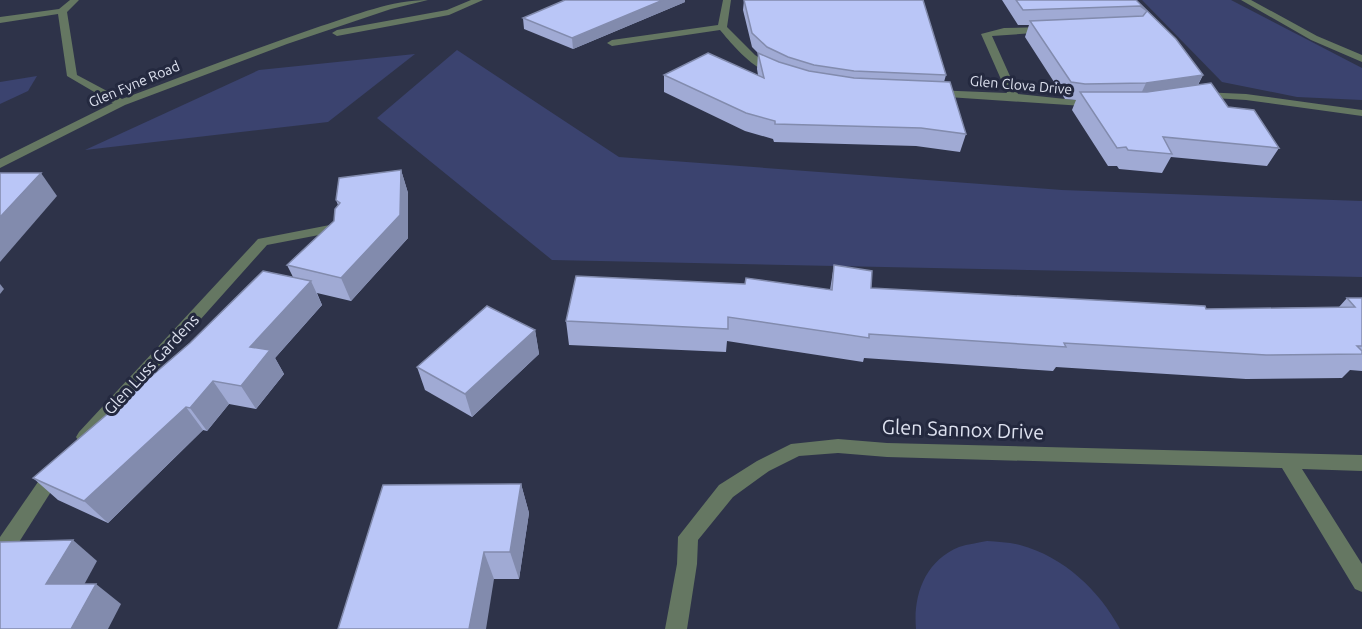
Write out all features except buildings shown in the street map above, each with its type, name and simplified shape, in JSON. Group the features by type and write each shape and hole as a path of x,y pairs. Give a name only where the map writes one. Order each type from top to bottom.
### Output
{"street":[{"path":"0,20 62,11 75,0"},
{"name":"Glen Fyne Road","path":"0,164 121,103 284,42 389,7 424,0"},
{"name":"Glen Fyne Road","path":"284,42 449,12 479,0"},
{"path":"722,27 727,0"},
{"path":"1245,0 1314,38 1362,59"},
{"path":"62,11 72,76 121,103"},
{"path":"612,43 722,27"},
{"path":"722,27 761,65 782,75"},
{"path":"1014,97 986,34 1005,31 1051,30"},
{"name":"Glen Clova Drive","path":"921,93 1014,97 1078,105 1102,105"},
{"path":"1194,96 1246,97 1362,113"},
{"name":"Glen Luss Gardens","path":"0,554 70,453 263,242 339,227"},
{"name":"Glen Sannox Drive","path":"676,629 687,564 688,537 726,491 763,466 797,449 838,446 887,450 1362,463"},
{"path":"1287,461 1362,582"}],"shaded area":[{"path":"1142,0 1231,0 1362,68 1362,100 1297,97 1222,82"},
{"path":"457,50 619,157 1062,190 1362,201 1362,277 552,260 377,118"},
{"path":"415,54 328,122 85,150 259,70"},
{"path":"37,76 28,91 0,104 0,82"},
{"path":"987,541 1020,545 1036,550 1065,567 1091,588 1120,629 916,629 919,592 930,570 947,553 959,547"}]}
